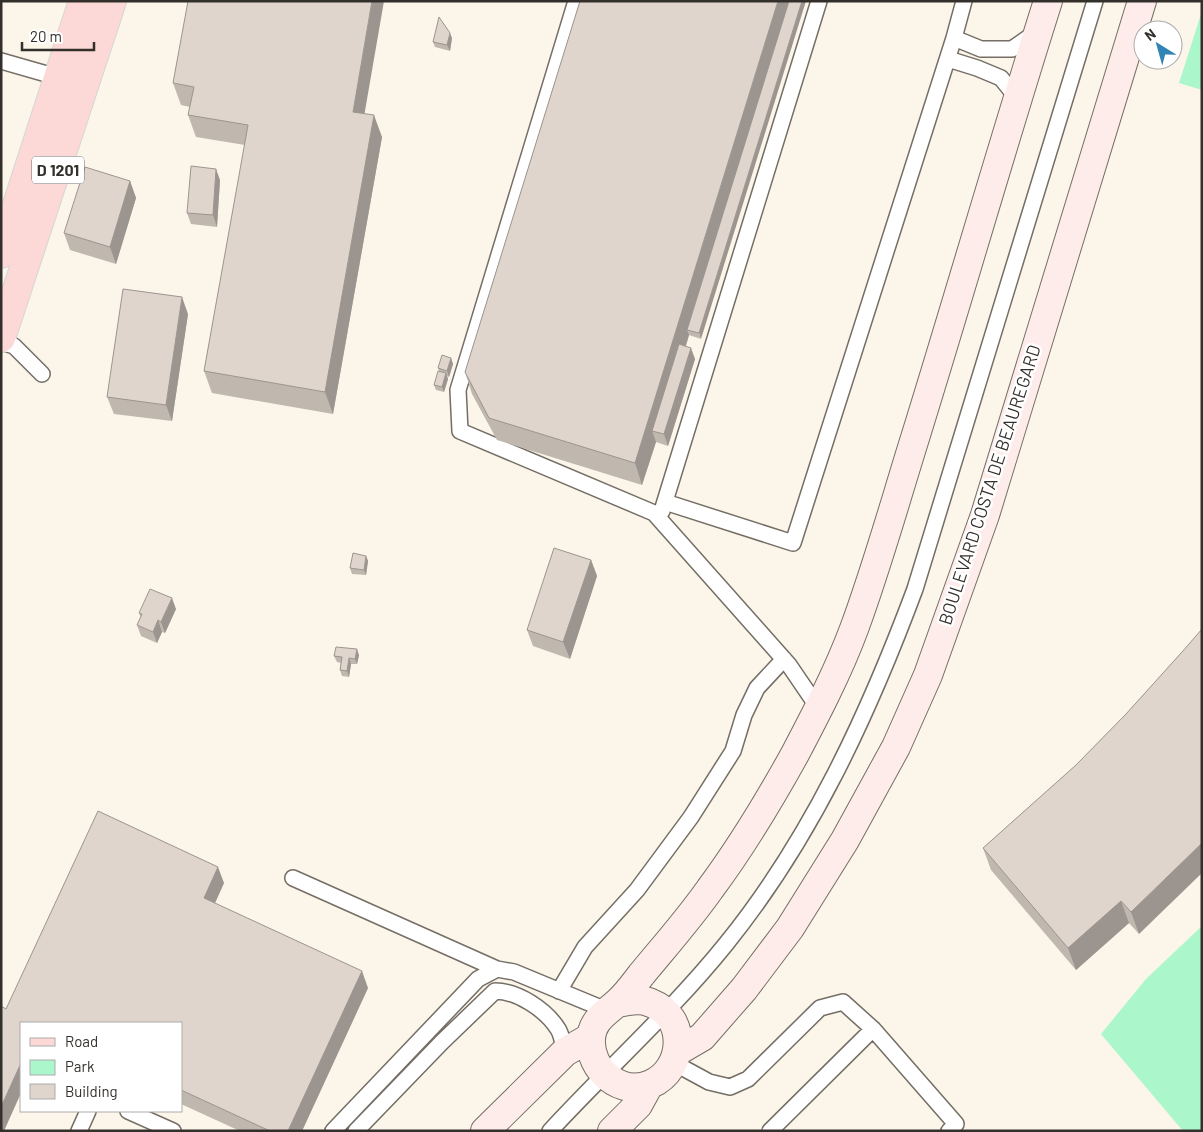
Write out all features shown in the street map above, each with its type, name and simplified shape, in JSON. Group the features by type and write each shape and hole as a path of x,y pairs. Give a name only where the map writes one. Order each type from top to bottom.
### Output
{"main road":[{"name":"D 1201","path":"1,254 83,1"},
{"name":"D 1201","path":"1,338 112,1"}],"street":[{"path":"649,1085 625,1086 604,1075 593,1058 591,1037 596,1022 612,1006 709,892 765,810 818,708 853,632 1048,1"},
{"name":"BOULEVARD COSTA DE BEAUREGARD","path":"612,1131 638,1105 649,1085 664,1076 676,1057 702,1037 744,989 790,928 845,840 896,747 928,675 985,515 1038,335 1142,1"},
{"path":"612,1006 634,1000 652,1003 667,1013 674,1024 678,1037 676,1057"},
{"path":"485,1131 565,1052 591,1037"}],"lane":[{"path":"576,1 458,390 460,431 654,513 784,659 818,708"},
{"path":"659,519 819,1"},
{"path":"664,502 793,543 948,59 964,1"},
{"path":"550,1131 667,1013 727,942 779,869 824,795 860,725 892,650 915,589 1095,1"},
{"path":"954,38 981,49 1012,49 1039,30"},
{"path":"948,59 1001,78 1017,98"},
{"path":"1,61 85,85"},
{"path":"1,342 14,346 42,374"},
{"path":"559,991 585,947 637,890 691,817 733,751 744,715 757,688 784,659"},
{"path":"293,878 497,969 514,972 559,991 612,1006"},
{"path":"333,1131 478,980 497,969"},
{"path":"356,1131 442,1042 495,991 507,991 537,1007 559,1030 565,1052"},
{"path":"676,1057 709,1082 730,1087 748,1079 820,1008 843,1002 873,1029 956,1124 949,1131"},
{"path":"770,1131 873,1029"},
{"path":"79,1131 88,1112"},
{"path":"130,1112 173,1131"}],"green space":[{"path":"1202,11 1202,90 1179,83"},
{"path":"1202,926 1202,1131 1183,1131 1101,1034 1146,979"}],"building":[{"path":"188,1 372,1 353,112 374,115 325,392 204,371 248,125 188,115 194,87 173,83"},
{"path":"580,1 778,1 635,463 489,418 465,372"},
{"path":"789,1 802,1 699,333 687,330"},
{"path":"439,17 450,33 447,45 433,42"},
{"path":"191,166 216,169 213,215 187,213"},
{"path":"85,167 130,181 110,247 64,233"},
{"path":"123,289 182,297 166,405 107,397"},
{"path":"679,344 691,348 664,434 652,431"},
{"path":"442,355 451,358 447,371 438,368"},
{"path":"438,371 446,373 442,387 434,385"},
{"path":"554,548 591,560 563,642 527,630"},
{"path":"353,553 366,556 364,570 350,568"},
{"path":"150,589 172,598 161,622 158,620 153,632 137,625 142,614 139,613"},
{"path":"1202,629 1202,843 1131,912 1121,901 1068,948 983,848 1076,765 1126,714"},
{"path":"336,647 357,649 355,659 349,658 347,671 340,670 342,657 334,656"},
{"path":"98,811 218,867 204,898 362,971 288,1131 270,1131 182,1090 182,1022 20,1022 20,1065 1,1107 1,1006 6,1009"}]}
